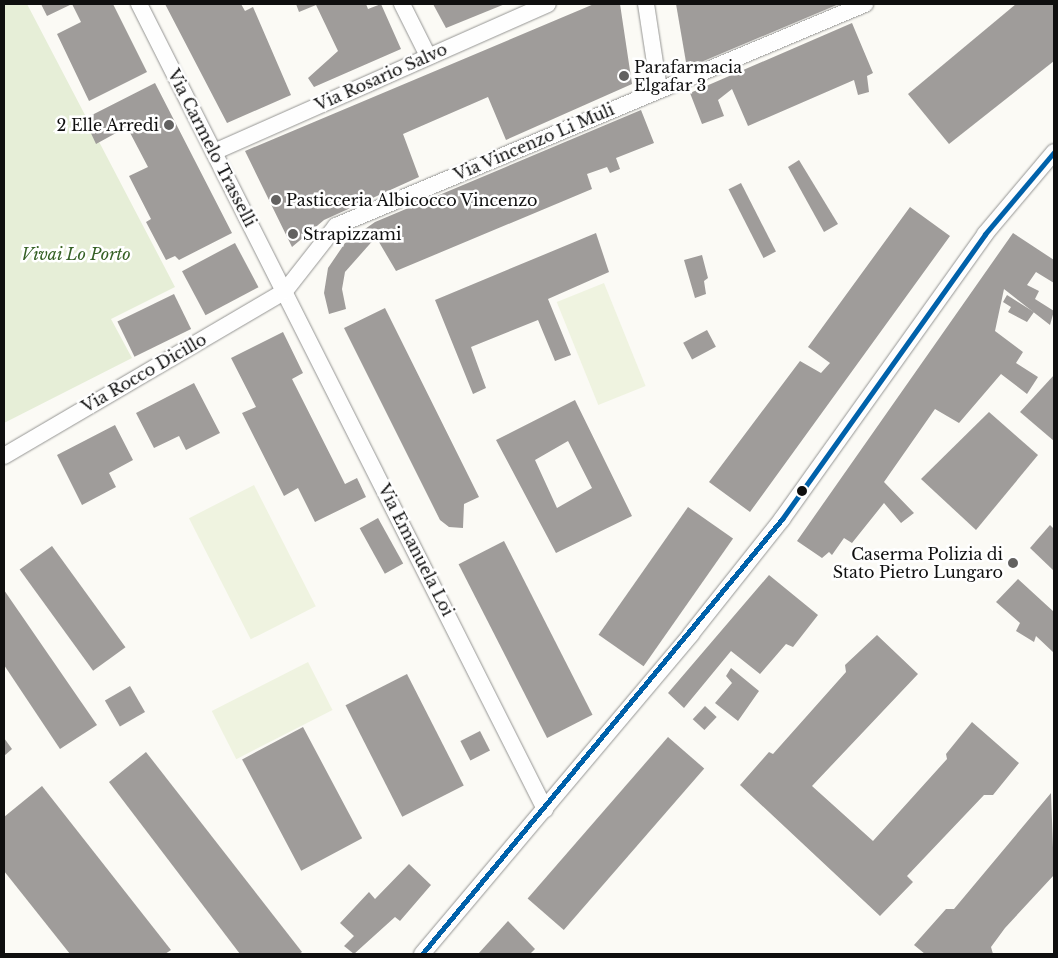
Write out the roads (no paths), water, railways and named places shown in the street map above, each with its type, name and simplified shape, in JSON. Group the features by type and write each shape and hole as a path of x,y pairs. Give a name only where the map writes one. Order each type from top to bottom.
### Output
{"street":[{"name":"Via Carmelo Trasselli","path":"139,4 285,291"},
{"path":"402,4 428,56"},
{"name":"Via Rosario Salvo","path":"214,152 548,4"},
{"path":"646,4 659,89"},
{"name":"Via Vincenzo Li Muli","path":"285,291 336,226 864,4"},
{"path":"422,954 545,810 782,519 985,234 1054,152"},
{"name":"Via Rocco Dicillo","path":"4,456 285,291"},
{"name":"Via Emanuela Loi","path":"285,291 545,810"}],"place":[{"name":"Parafarmacia Elgafar 3","path":"624,76"},
{"name":"2 Elle Arredi","path":"169,125"},
{"name":"Pasticceria Albicocco Vincenzo","path":"276,200"},
{"name":"Strapizzami","path":"293,234"},
{"name":"Caserma Polizia di Stato Pietro Lungaro","path":"1013,563"}],"park label":[{"name":"Vivai Lo Porto","path":"76,254"}]}
